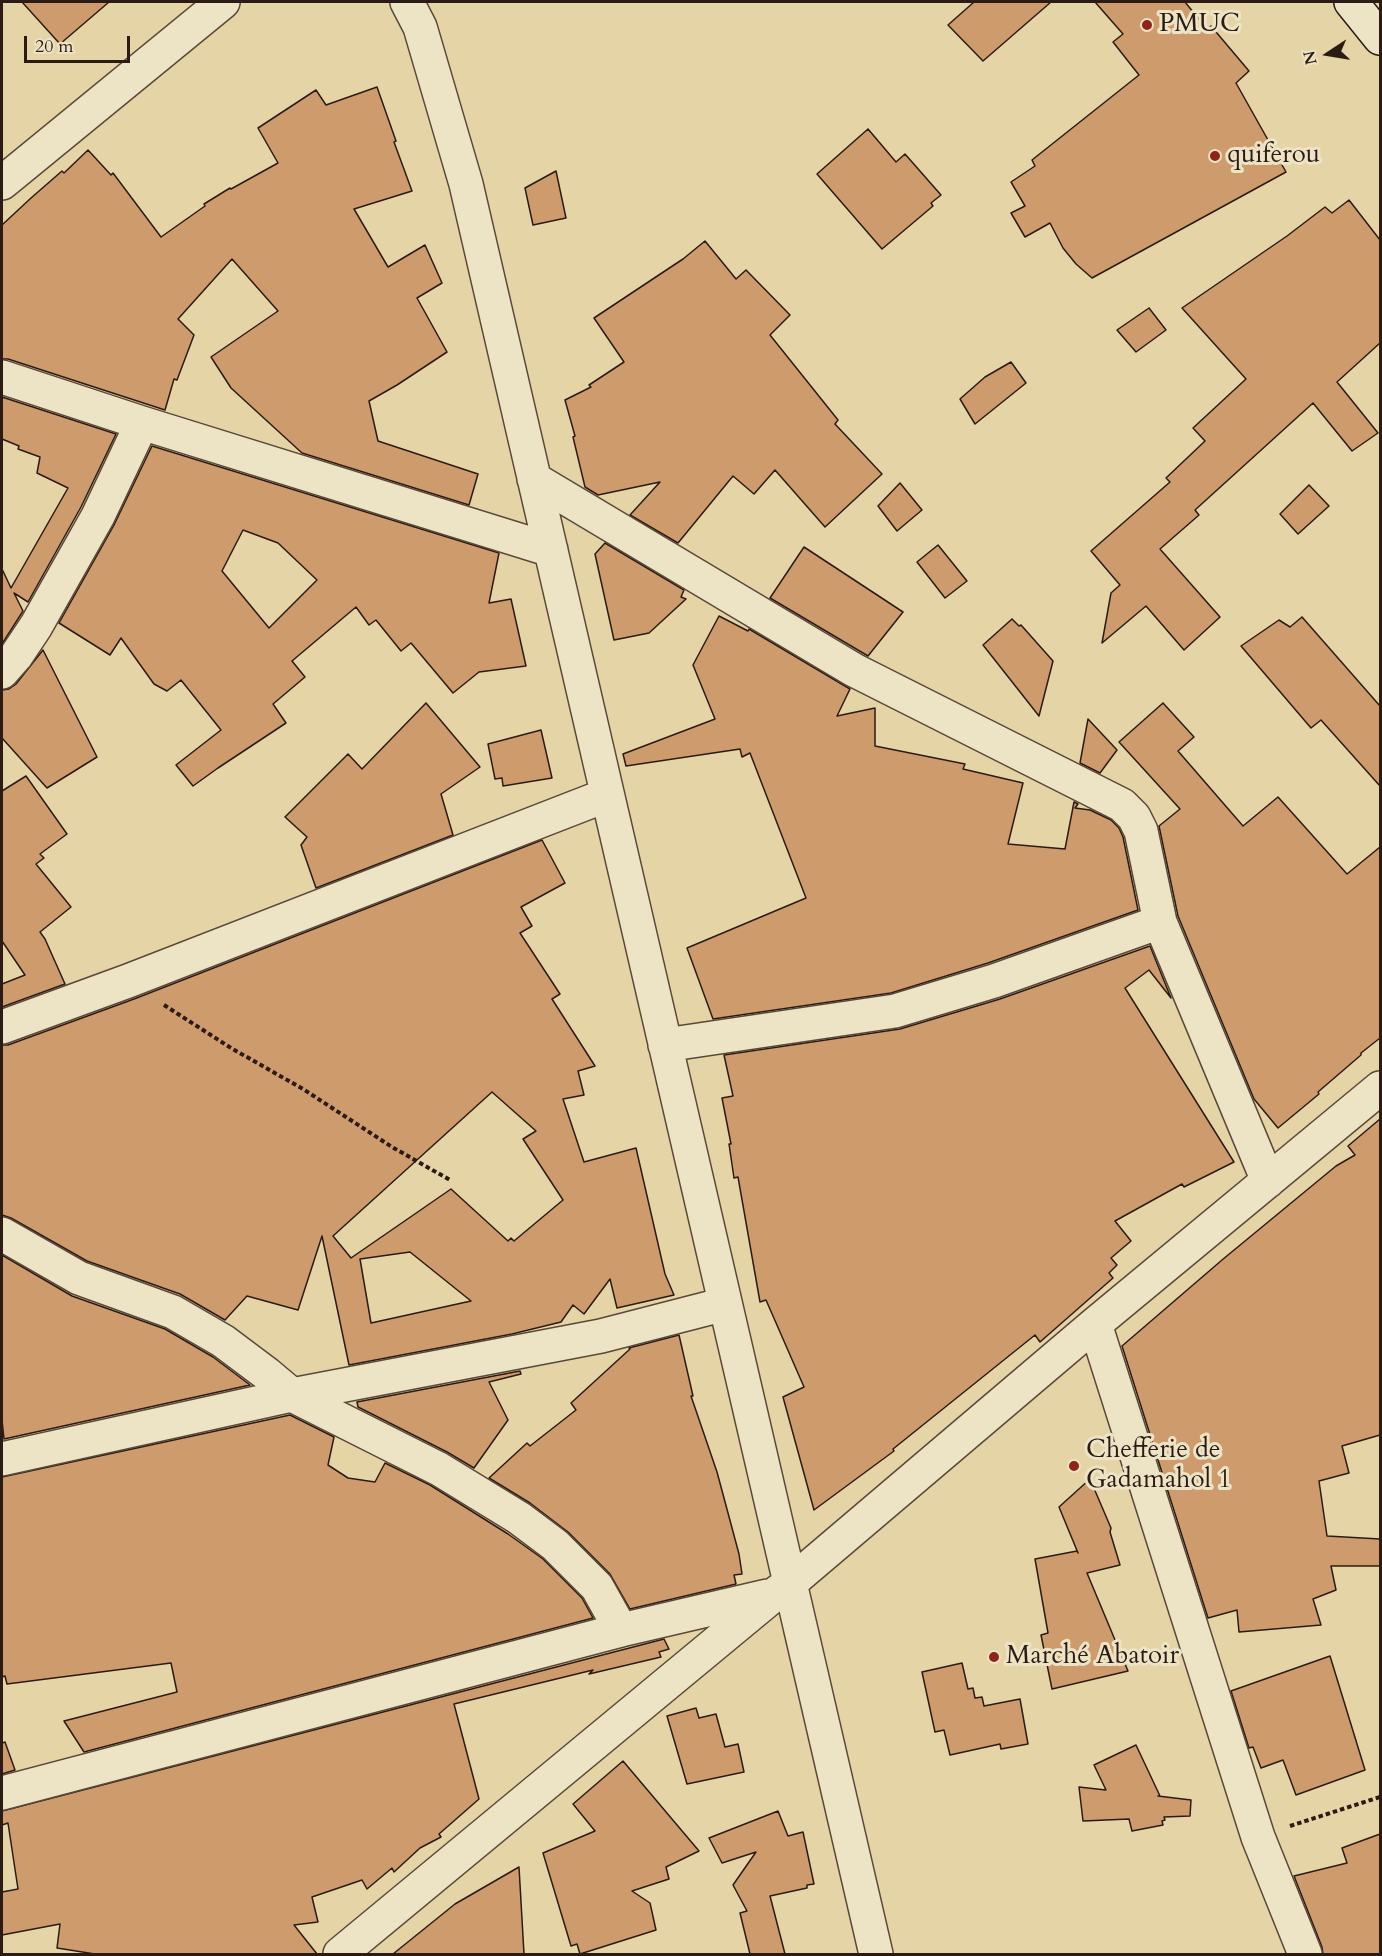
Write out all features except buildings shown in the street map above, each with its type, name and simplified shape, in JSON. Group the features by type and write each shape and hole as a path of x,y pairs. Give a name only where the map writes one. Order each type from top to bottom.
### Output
{"street":[{"path":"2,183 223,2"},
{"path":"407,2 420,27 466,184 725,1304 782,1589 876,1954"},
{"path":"1351,2 1380,38"},
{"path":"2,376 142,423 550,550"},
{"path":"2,672 16,656 57,589 98,516 142,423"},
{"path":"534,480 854,670 1122,805 1134,817 1142,831 1160,922 1268,1181"},
{"path":"2,1027 128,981 608,795"},
{"path":"665,1045 895,1011 994,981 1160,922"},
{"path":"340,1954 782,1589 1095,1324 1380,1088"},
{"path":"2,1234 79,1278 172,1312 223,1341 292,1395 439,1469 519,1518 555,1545 597,1587 621,1630"},
{"path":"2,1459 292,1395 601,1335 725,1304"},
{"path":"1095,1324 1258,1836 1305,1954"},
{"path":"2,1793 782,1589"}],"path":[{"path":"128,981 231,1048 303,1089 392,1148 450,1180"},
{"path":"1258,1836 1380,1797"}],"place":[{"name":"PMUC","path":"1147,25"},
{"name":"quiferou","path":"1215,156"},
{"name":"Chefferie de Gadamahol 1","path":"1074,1466"},
{"name":"Marché Abatoir","path":"994,1657"}]}
